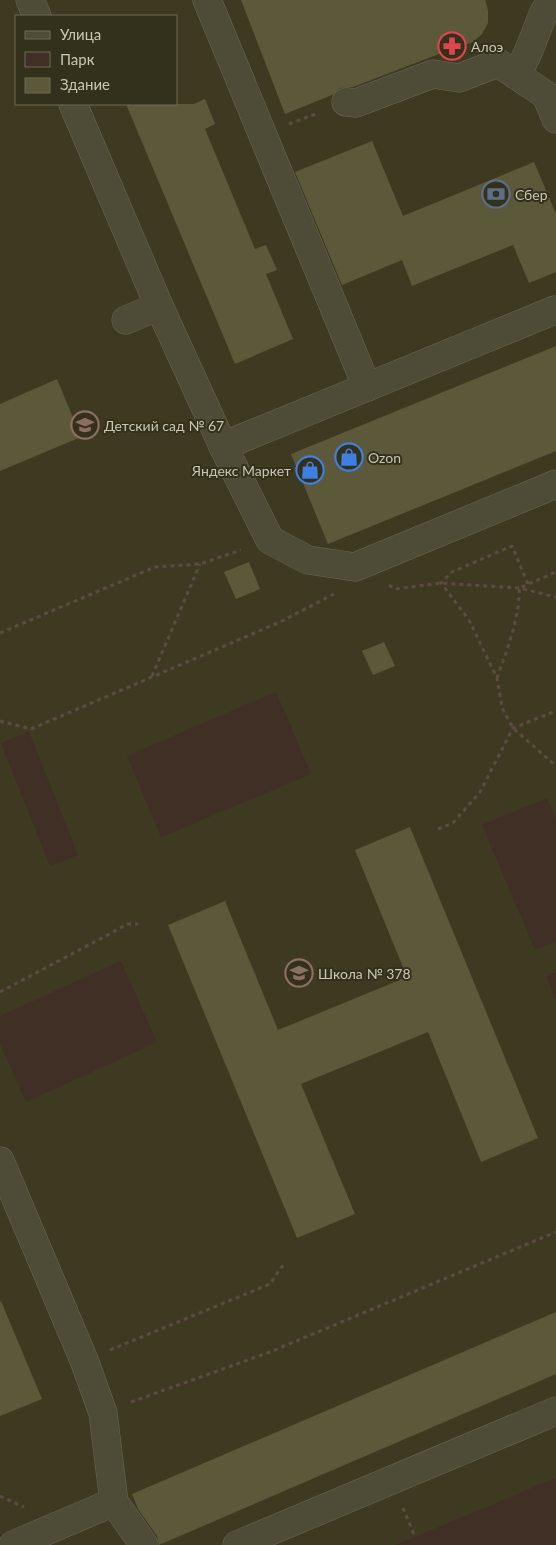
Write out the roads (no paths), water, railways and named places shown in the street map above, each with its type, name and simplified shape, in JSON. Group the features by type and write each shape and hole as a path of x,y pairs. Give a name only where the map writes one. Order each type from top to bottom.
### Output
{"lane":[{"path":"30,0 36,15"},
{"path":"207,0 367,387"},
{"path":"516,75 528,55 544,12 553,0"},
{"path":"346,102 356,104 433,74 459,78 498,63 546,95 556,119"},
{"path":"73,105 159,306 223,446 270,540 308,560 355,567 556,484"},
{"path":"126,320 159,306"},
{"path":"223,446 555,310"},
{"path":"0,1161 84,1360 102,1413 114,1502 144,1545"},
{"path":"237,1545 556,1410"},
{"path":"13,1545 114,1502"}],"place":[{"name":"Алоэ","path":"452,46"},
{"name":"Сбер","path":"496,194"},
{"name":"Детский сад № 67","path":"85,425"},
{"name":"Ozon","path":"349,457"},
{"name":"Яндекс Маркет","path":"310,470"},
{"name":"Школа № 378","path":"299,973"}]}
